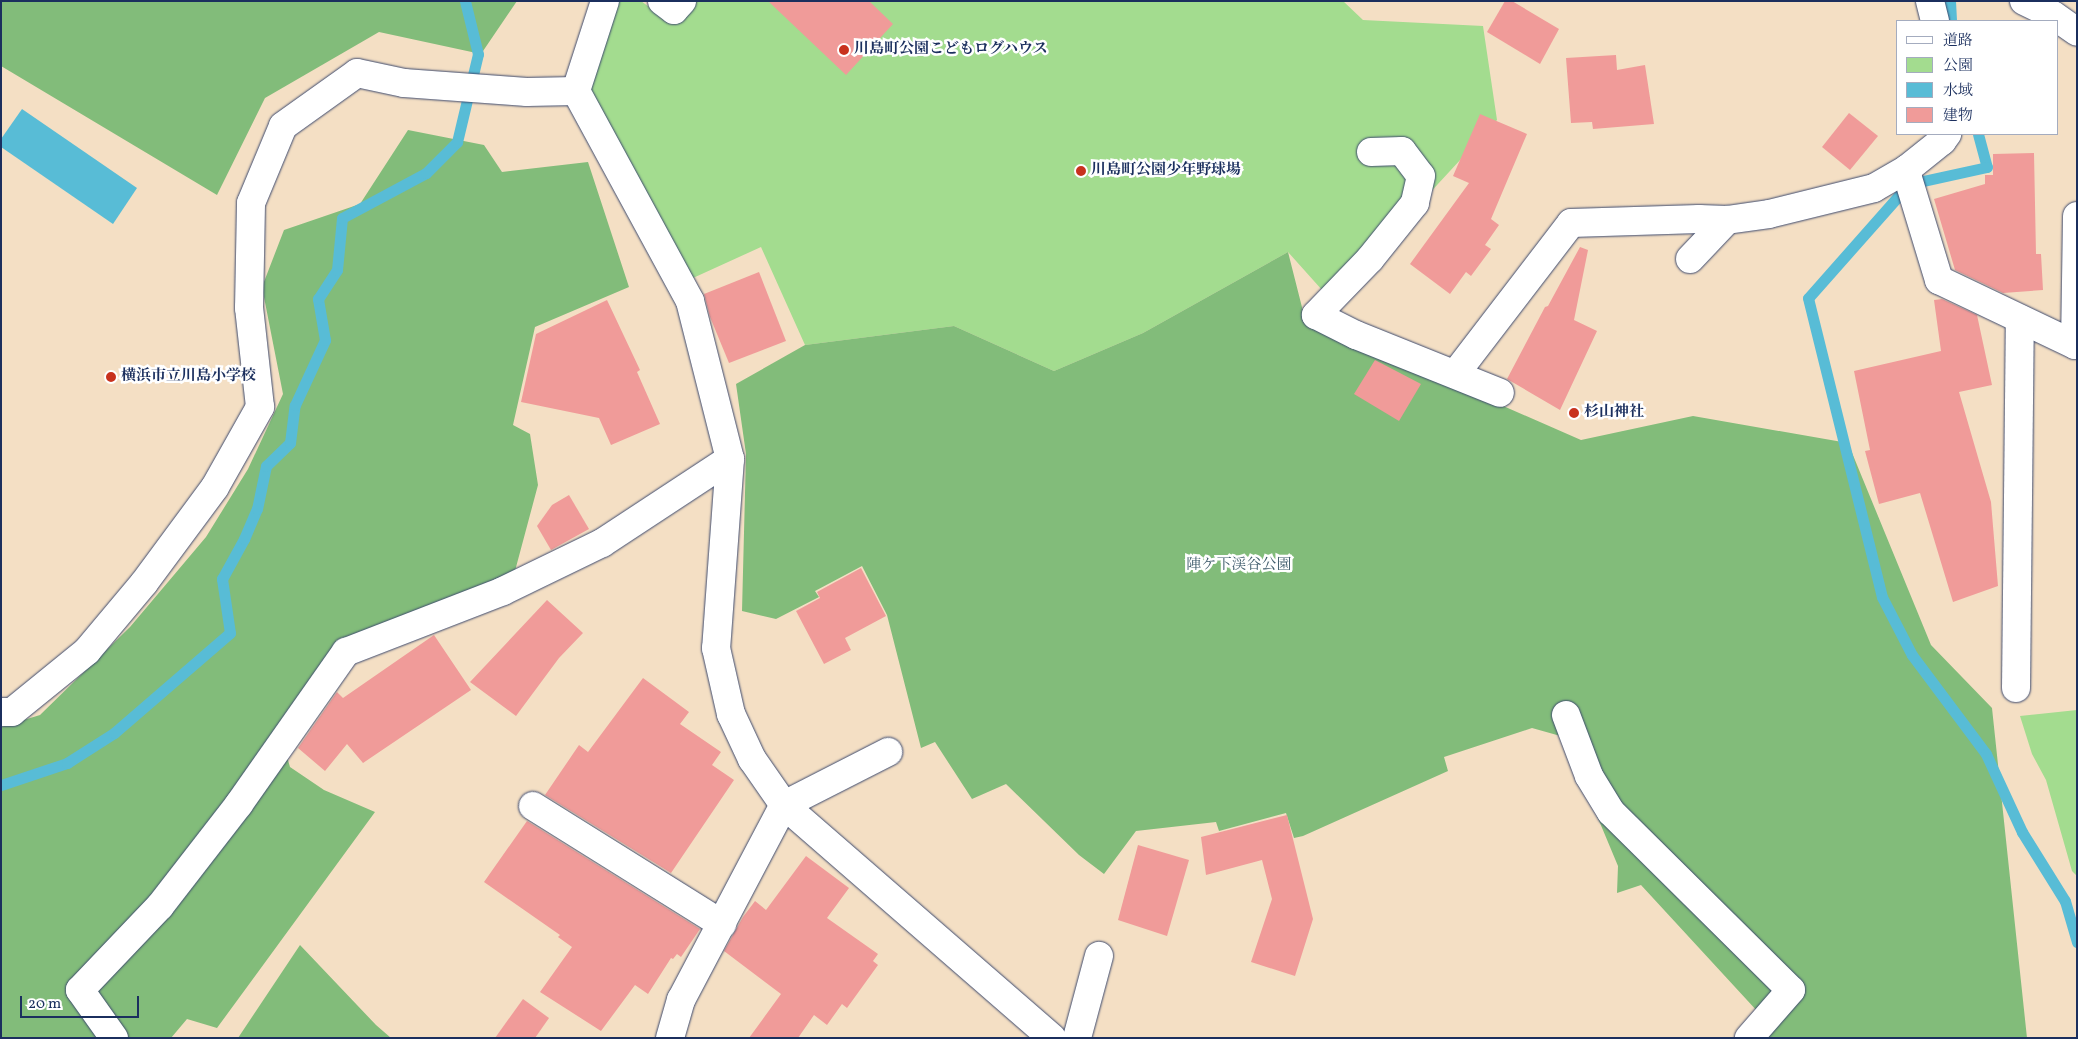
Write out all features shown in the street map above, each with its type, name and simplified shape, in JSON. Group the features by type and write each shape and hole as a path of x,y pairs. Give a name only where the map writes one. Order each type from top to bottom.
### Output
{"street":[{"path":"606,1 576,91 690,301 730,459 716,648 731,714 752,759 784,805 1052,1038"},
{"path":"662,1 674,10 682,1"},
{"path":"1930,1 1934,20"},
{"path":"2024,1 2053,15 2077,32"},
{"path":"1,712 12,712 87,651 144,583 215,487 260,408 249,308 251,203 283,126 357,73 404,82 528,92 576,91"},
{"path":"1456,374 1571,223 1698,218 1726,220 1769,214 1910,181 1946,135"},
{"path":"1371,152 1402,151 1421,176 1415,203 1370,260 1316,315 1356,335 1500,393"},
{"path":"1910,181 1939,280 2075,345 2077,216"},
{"path":"1690,259 1726,220"},
{"path":"2016,688 2020,319"},
{"path":"114,1038 80,990 160,906 240,804 346,652 503,591 602,544 730,459"},
{"path":"1566,715 1589,776 1611,812 1791,990 1749,1038"},
{"path":"670,1038 681,1000 784,805 888,752"},
{"path":"533,806 722,924"},
{"path":"1077,1038 1099,956"}],"green space":[{"path":"1,1 517,1 481,54 379,32 265,98 217,195 1,66"},
{"path":"617,1 641,1 672,24 692,1 1343,1 1363,20 1483,26 1497,120 1331,300 1288,252 1143,333 1054,371 954,326 805,345 761,247 693,278 587,86"},
{"path":"408,130 484,145 502,172 588,162 629,287 535,327 513,425 530,434 538,485 515,571 324,659 280,733 290,767 324,790 375,812 217,1028 187,1019 171,1038 1,1038 1,727 40,715 130,627 206,537 248,469 283,394 262,287 284,230 360,204"},
{"name":"陣ケ下渓谷公園","path":"1288,252 1305,319 1581,440 1693,416 1848,443 1931,645 1992,708 2027,1038 1764,1038 1758,1012 1641,885 1617,893 1618,866 1564,737 1532,728 1444,757 1448,771 1303,836 1294,838 1286,813 1219,831 1216,822 1136,831 1104,874 1079,855 1006,784 972,799 935,742 921,748 887,615 862,566 815,591 819,597 776,619 742,611 746,454 736,384 805,345 954,326 1054,371 1143,333"},
{"path":"2077,710 2077,876 2072,871 2046,780 2032,754 2020,716"},
{"path":"300,945 376,1025 391,1038 238,1038"}],"water":[{"path":"22,109 137,188 113,224 1,147 1,139"}],"building":[{"name":"川島町公園こどもログハウス","path":"768,1 869,1 893,24 846,75"},
{"path":"1505,1 1512,1 1559,29 1540,64 1487,32"},
{"path":"1616,55 1617,70 1645,65 1654,124 1593,129 1592,122 1571,123 1566,58"},
{"path":"1849,113 1878,136 1850,170 1822,147"},
{"path":"1480,114 1527,134 1491,219 1499,225 1485,245 1491,249 1471,276 1466,272 1450,294 1410,264 1469,183 1453,176"},
{"path":"2034,153 2036,254 2041,254 2043,290 2003,293 1955,270 1934,199 1985,184 1985,175 1993,175 1993,154"},
{"name":"杉山神社","path":"1580,247 1588,250 1574,320 1597,331 1560,410 1507,379 1545,307 1548,306"},
{"path":"759,272 786,341 729,363 710,317 704,294"},
{"path":"1942,299 1977,315 1992,385 1959,392 1991,502 1998,586 1953,602 1920,493 1879,504 1865,451 1870,450 1854,371 1941,351 1934,300"},
{"path":"607,300 640,370 637,372 660,424 611,445 599,418 521,402 536,334"},
{"path":"1375,360 1421,384 1399,421 1354,394"},
{"path":"569,495 589,529 551,550 537,526 552,505"},
{"path":"861,568 886,616 845,638 851,650 824,664 796,611 820,598 817,592"},
{"path":"547,600 583,633 559,658 516,716 470,682"},
{"path":"434,635 471,690 363,763 347,744 325,771 298,748 337,692 343,698"},
{"path":"643,678 689,712 680,724 721,752 712,765 734,780 671,873 545,795 579,745 588,752"},
{"path":"1287,815 1313,919 1295,976 1251,962 1272,899 1262,860 1206,875 1201,837"},
{"path":"527,821 700,929 681,957 677,954 673,959 671,958 648,994 635,985 601,1031 540,992 572,947 558,937 560,935 484,882"},
{"path":"1138,845 1189,860 1167,936 1118,920"},
{"path":"806,856 849,888 827,918 878,954 873,961 878,965 847,1008 842,1004 827,1025 814,1015 798,1038 749,1038 781,994 724,951 743,917 755,901 766,910"},
{"path":"523,999 549,1018 535,1038 495,1038"}],"waterway":[{"path":"1,785 67,763 114,733 230,633 222,579 244,539 257,509 266,466 290,443 295,405 325,340 318,299 337,270 342,218 426,173 457,142 478,54 465,1"},
{"path":"1950,1 1951,20"},
{"path":"1978,135 1987,167 1909,184 1808,298 1882,597 1912,655 1986,754 2022,832 2065,901 2077,942"}],"place":[{"name":"川島町公園こどもログハウス","path":"844,50"},
{"name":"川島町公園少年野球場","path":"1081,171"},
{"name":"横浜市立川島小学校","path":"111,377"},
{"name":"杉山神社","path":"1574,413"}]}
